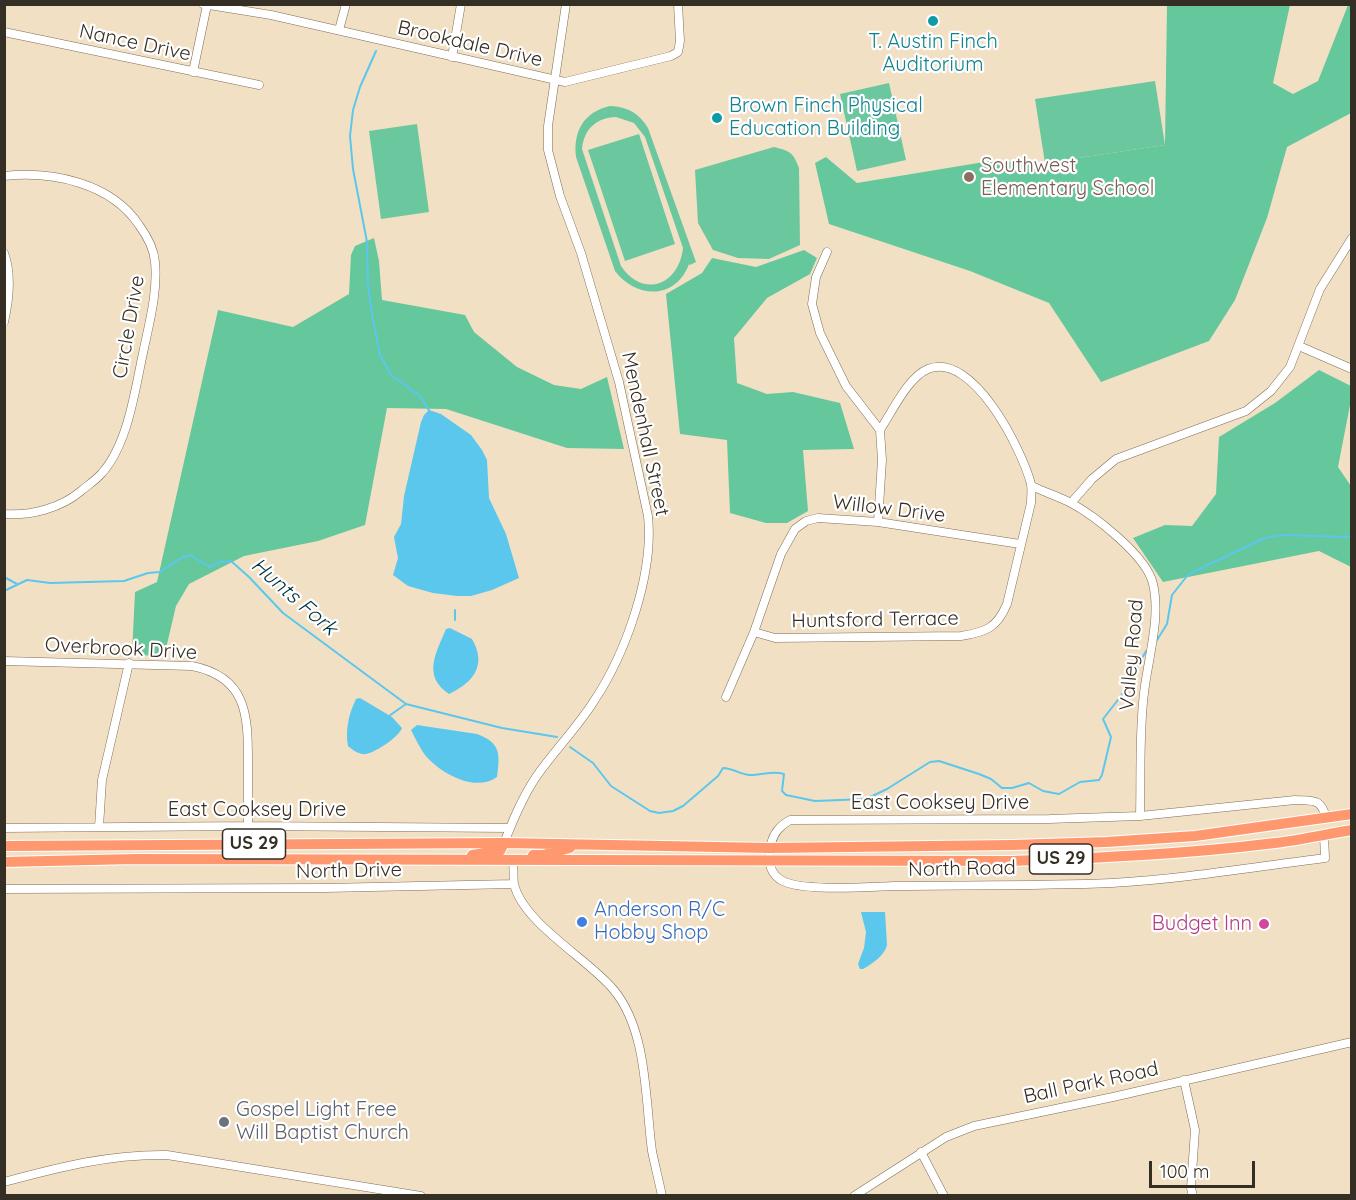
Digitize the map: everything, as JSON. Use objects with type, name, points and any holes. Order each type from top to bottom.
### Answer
[{"type":"highway","name":"US 29","points":[[4,846],[504,843],[770,848],[1107,842],[1195,836],[1352,814]]},
{"type":"highway","name":"US 29","points":[[4,862],[136,859],[1011,861],[1109,858],[1277,843],[1352,830]]},
{"type":"highway","points":[[451,859],[500,851],[504,843]]},
{"type":"highway","points":[[513,861],[517,855],[543,855],[585,845]]},
{"type":"street","points":[[339,30],[346,4]]},
{"type":"street","points":[[452,57],[460,4]]},
{"type":"street","name":"Mendenhall Street","points":[[504,843],[520,802],[536,777],[593,703],[610,674],[623,646],[639,599],[650,536],[648,516],[619,382],[581,253],[560,196],[548,150],[548,126],[566,4]]},
{"type":"street","name":"Brookdale Drive","points":[[205,5],[271,15],[565,82],[671,56],[678,52],[680,41],[678,4]]},
{"type":"street","points":[[193,72],[205,5]]},
{"type":"street","name":"Nance Drive","points":[[4,32],[259,85]]},
{"type":"street","name":"Circle Drive","points":[[4,176],[52,177],[88,185],[110,195],[130,211],[142,229],[152,249],[156,271],[149,323],[133,398],[120,440],[109,463],[72,499],[45,510],[4,514]]},
{"type":"street","points":[[1071,503],[1092,478],[1116,459],[1246,411],[1271,391],[1290,367],[1320,290],[1352,238]]},
{"type":"street","points":[[827,252],[816,277],[812,304],[820,333],[846,386],[880,430],[882,460],[878,522]]},
{"type":"street","points":[[4,253],[8,296],[4,322]]},
{"type":"street","points":[[1299,346],[1352,369]]},
{"type":"street","points":[[880,430],[904,391],[917,376],[936,366],[948,367],[972,382],[1005,423],[1032,486]]},
{"type":"street","name":"Valley Road","points":[[1032,486],[1071,503],[1113,533],[1132,549],[1150,574],[1154,585],[1154,622],[1144,695],[1140,816]]},
{"type":"street","name":"Huntsford Terrace","points":[[754,632],[775,638],[808,639],[961,636],[980,633],[992,627],[1002,617],[1007,604],[1031,502],[1032,486]]},
{"type":"street","name":"Willow Drive","points":[[726,697],[754,632],[781,554],[795,529],[806,521],[818,518],[878,522],[1020,544]]},
{"type":"street","name":"Overbrook Drive","points":[[4,661],[129,663],[192,666],[206,669],[231,686],[243,705],[248,727],[249,826]]},
{"type":"street","points":[[99,827],[102,780],[129,663]]},
{"type":"street","points":[[1140,816],[1295,800],[1317,801],[1323,806],[1326,818]]},
{"type":"street","name":"East Cooksey Drive","points":[[769,861],[773,836],[780,826],[790,820],[1037,819],[1140,816]]},
{"type":"street","name":"East Cooksey Drive","points":[[4,828],[249,826],[510,828]]},
{"type":"street","name":"North Road","points":[[769,861],[773,873],[782,881],[799,885],[845,887],[1112,882],[1160,879],[1325,858],[1324,835]]},
{"type":"street","points":[[513,861],[514,884],[524,904],[536,919],[612,988],[623,1002],[641,1058],[652,1151],[662,1196]]},
{"type":"street","name":"North Drive","points":[[4,888],[325,888],[514,884]]},
{"type":"street","name":"Ball Park Road","points":[[854,1196],[946,1137],[974,1126],[1352,1042]]},
{"type":"street","points":[[1184,1080],[1195,1130],[1192,1196]]},
{"type":"street","points":[[921,1152],[944,1196]]},
{"type":"street","points":[[4,1182],[79,1162],[158,1155],[421,1196]]},
{"type":"green space","points":[[1167,5],[1290,5],[1273,83],[1293,94],[1318,81],[1348,5],[1351,5],[1351,113],[1287,147],[1267,218],[1235,300],[1209,341],[1101,382],[1049,303],[970,271],[829,224],[815,163],[826,157],[857,183],[990,161],[1045,163],[1165,145]]},
{"type":"green space","points":[[1155,81],[1165,145],[1045,163],[1035,99]]},
{"type":"green space","points":[[889,83],[906,160],[857,171],[840,94]]},
{"type":"green space","points":[[610,106],[628,109],[641,118],[648,128],[696,262],[689,264],[683,276],[675,284],[665,289],[655,292],[644,291],[634,287],[615,271],[576,157],[576,139],[582,124],[593,113]],"holes":[[[616,117],[634,123],[645,137],[683,248],[675,271],[667,279],[649,285],[630,276],[621,266],[582,149],[588,130],[597,122]]]},
{"type":"green space","points":[[417,124],[429,212],[381,219],[369,131]]},
{"type":"green space","points":[[639,134],[675,244],[625,261],[588,150]]},
{"type":"green space","points":[[774,147],[790,153],[799,168],[800,245],[769,259],[738,258],[713,250],[698,223],[695,170]]},
{"type":"green space","points":[[374,238],[379,261],[382,300],[465,315],[474,332],[517,367],[554,385],[581,389],[607,377],[624,449],[567,448],[446,409],[387,408],[365,525],[318,541],[244,556],[189,584],[176,606],[164,657],[132,654],[135,592],[157,582],[218,310],[293,327],[349,294],[351,255],[355,246]]},
{"type":"green space","points":[[804,250],[817,258],[810,274],[767,298],[734,338],[737,383],[767,394],[793,392],[840,403],[854,449],[803,450],[808,511],[787,523],[766,523],[730,513],[727,440],[680,434],[666,294],[702,273],[712,258],[756,267]]},
{"type":"green space","points":[[1319,370],[1351,386],[1351,400],[1338,467],[1351,486],[1351,567],[1319,551],[1163,582],[1133,538],[1165,525],[1192,526],[1216,494],[1219,437],[1275,403]]},
{"type":"water","points":[[429,410],[441,414],[471,435],[487,460],[489,498],[506,534],[519,578],[492,590],[471,596],[433,593],[408,586],[393,575],[398,558],[394,537],[401,524],[404,496],[421,422]]},
{"type":"water","points":[[450,628],[472,639],[476,648],[478,665],[476,672],[465,684],[449,694],[436,680],[434,664],[435,655],[446,629]]},
{"type":"water","points":[[360,698],[392,717],[402,728],[397,736],[387,744],[366,754],[352,749],[348,746],[347,740],[350,716],[356,699]]},
{"type":"water","points":[[417,725],[485,737],[495,745],[497,750],[499,762],[497,777],[479,783],[469,782],[458,779],[439,768],[425,755],[416,740],[411,730]]},
{"type":"water","points":[[861,912],[885,912],[887,945],[881,956],[863,969],[860,969],[858,964],[864,948],[866,932]]},
{"type":"waterway","points":[[376,51],[360,87],[353,110],[350,136],[353,169],[367,242],[368,285],[373,320],[380,355],[391,375],[420,396],[430,412]]},
{"type":"waterway","name":"Hunts Fork","points":[[1157,640],[1167,624],[1172,595],[1193,572],[1265,538],[1282,535],[1352,537]]},
{"type":"waterway","name":"Hunts Fork","points":[[4,591],[27,580],[50,583],[124,581],[148,573],[160,572],[181,558],[190,555],[210,567],[220,562],[231,561],[283,613],[406,704],[502,728],[557,737]]},
{"type":"waterway","points":[[4,577],[17,584]]},
{"type":"waterway","points":[[455,610],[455,620]]},
{"type":"waterway","name":"Hunts Fork","points":[[570,747],[593,763],[611,786],[650,811],[659,813],[673,811],[683,806],[718,776],[723,768],[747,775],[775,772],[784,774],[782,791],[786,795],[815,801],[866,799],[887,789],[930,762],[939,761],[991,779],[1002,788],[1012,788],[1029,783],[1043,791],[1059,794],[1080,782],[1099,780],[1111,737],[1103,719],[1121,696],[1146,651]]},
{"type":"waterway","points":[[389,716],[406,704]]},
{"type":"place","name":"T. Austin Finch Auditorium","points":[[933,21]]},
{"type":"place","name":"Brown Finch Physical Education Building","points":[[717,118]]},
{"type":"place","name":"Southwest Elementary School","points":[[969,177]]},
{"type":"place","name":"Anderson R/C Hobby Shop","points":[[582,922]]},
{"type":"place","name":"Budget Inn","points":[[1264,924]]},
{"type":"place","name":"Gospel Light Free Will Baptist Church","points":[[224,1122]]}]
